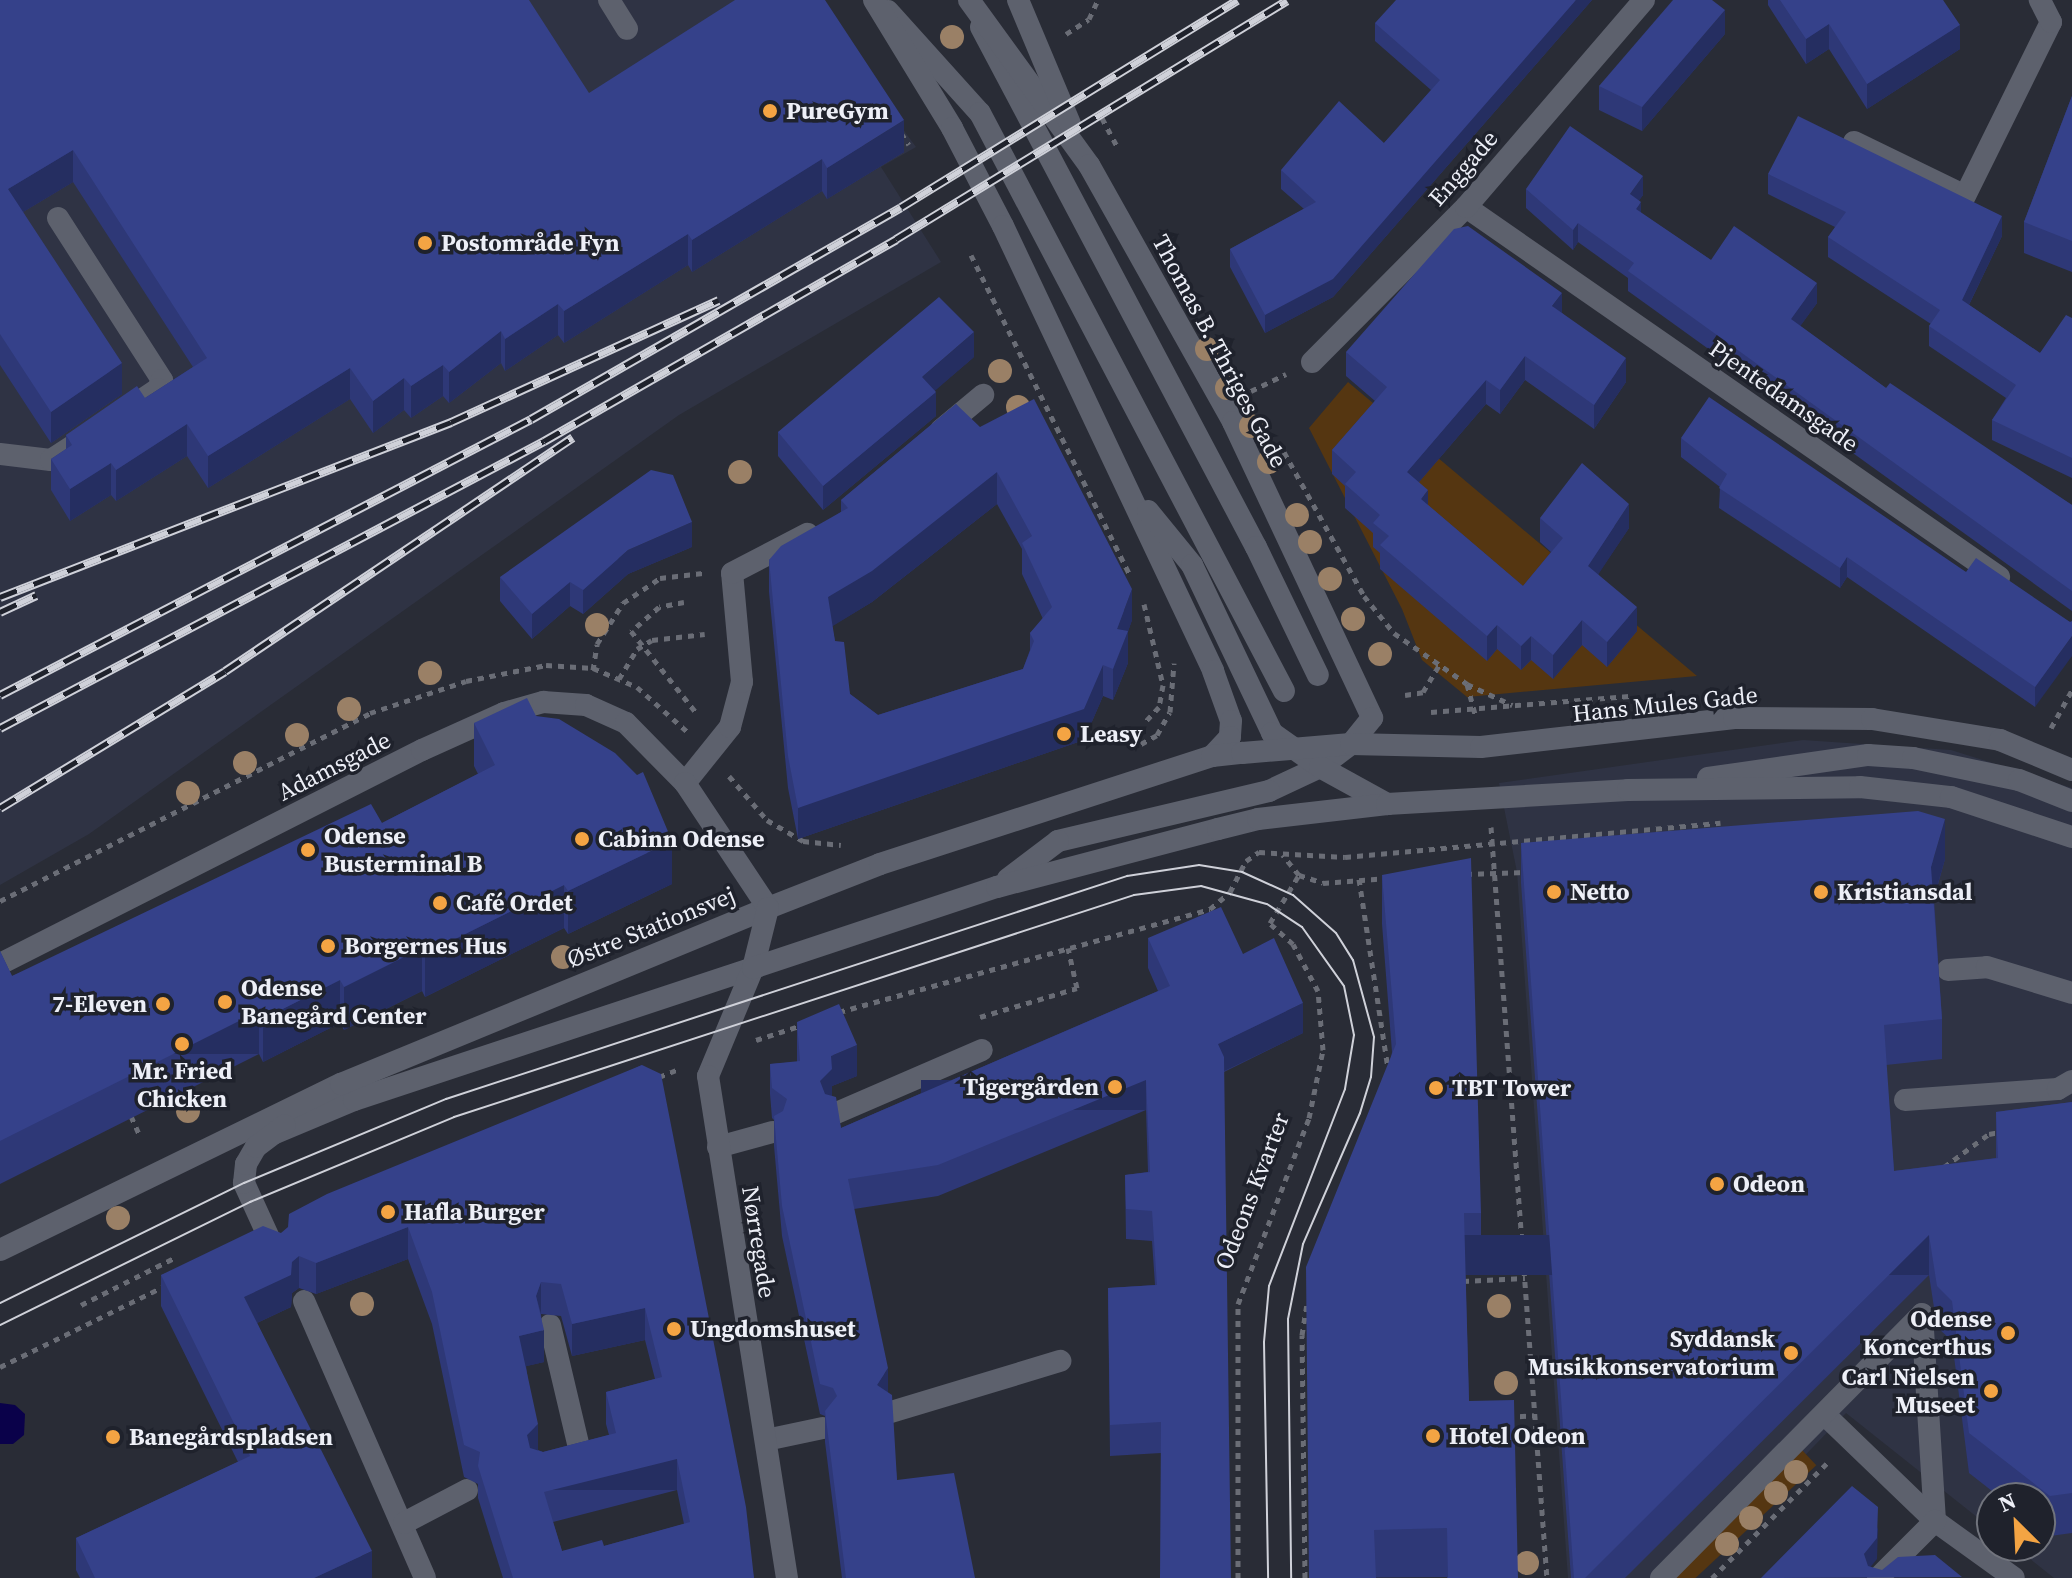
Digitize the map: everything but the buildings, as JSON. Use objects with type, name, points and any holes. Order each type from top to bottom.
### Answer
[{"type":"street","points":[[609,0],[627,29]]},
{"type":"street","points":[[876,0],[952,128],[1128,487],[1231,721],[1230,737],[1212,756]]},
{"type":"street","points":[[876,0],[980,113],[1284,691]]},
{"type":"street","points":[[969,0],[1012,93],[1249,533],[1318,675]]},
{"type":"street","name":"Thomas B. Thriges Gade","points":[[969,0],[1089,165],[1233,422],[1372,718],[1351,744]]},
{"type":"street","points":[[1018,0],[1089,165]]},
{"type":"street","name":"Enggade","points":[[1312,362],[1466,207],[1644,0]]},
{"type":"street","points":[[1854,142],[1965,196],[2051,22],[2040,0]]},
{"type":"street","name":"Pjentedamsgade","points":[[1466,207],[2020,592]]},
{"type":"street","points":[[0,454],[51,460],[160,385],[160,374],[58,218]]},
{"type":"street","points":[[924,444],[983,395]]},
{"type":"street","points":[[1128,487],[1192,565],[1272,733],[1320,767],[1387,804]]},
{"type":"street","points":[[685,783],[730,727],[742,682],[732,573],[831,522]]},
{"type":"street","name":"Adamsgade","points":[[0,964],[422,750],[504,713],[543,702],[586,705],[626,723],[685,783],[768,908]]},
{"type":"street","name":"Hans Mules Gade","points":[[1351,744],[1481,747],[1734,718],[1872,719],[2000,740],[2072,770]]},
{"type":"street","points":[[997,887],[1058,841],[1269,791],[1320,767],[1351,744]]},
{"type":"street","name":"Østre Stationsvej","points":[[0,1250],[341,1084],[880,864],[1212,756],[1351,744]]},
{"type":"street","points":[[1628,790],[1868,755],[1962,766],[2072,801]]},
{"type":"street","points":[[275,1133],[354,1100],[997,887],[1258,819],[1387,804],[1628,790],[1860,787],[1936,795],[2041,823],[2072,837]]},
{"type":"street","points":[[753,968],[768,908]]},
{"type":"street","points":[[1948,970],[1987,967],[2072,993]]},
{"type":"street","name":"Nørregade","points":[[753,968],[708,1076],[787,1578]]},
{"type":"street","points":[[834,1114],[982,1050]]},
{"type":"street","points":[[1905,1100],[2058,1089],[2072,1081]]},
{"type":"street","points":[[276,1252],[244,1183],[246,1164],[256,1147],[341,1084]]},
{"type":"street","points":[[718,1147],[773,1132]]},
{"type":"street","points":[[304,1301],[404,1523],[425,1578]]},
{"type":"street","points":[[1661,1578],[1922,1314],[1935,1521],[1878,1578]]},
{"type":"street","points":[[550,1325],[581,1456],[552,1467]]},
{"type":"street","points":[[891,1412],[1060,1361]]},
{"type":"street","points":[[1825,1415],[1935,1521],[2014,1578]]},
{"type":"street","points":[[766,1440],[823,1428]]},
{"type":"street","points":[[404,1523],[467,1490]]},
{"type":"path","points":[[1058,39],[1089,19],[1098,0]]},
{"type":"path","points":[[891,119],[909,145]]},
{"type":"path","points":[[971,255],[1132,578]]},
{"type":"path","points":[[1251,391],[1258,405]]},
{"type":"path","points":[[1281,446],[1364,596],[1394,633],[1467,684],[1512,705],[1475,707],[1467,684]]},
{"type":"path","points":[[597,644],[623,603],[660,578],[732,573]]},
{"type":"path","points":[[1138,592],[1163,685],[1159,707],[1145,722]]},
{"type":"path","points":[[684,602],[659,607],[631,631],[698,715]]},
{"type":"path","points":[[618,680],[637,649],[652,640],[705,634]]},
{"type":"path","points":[[1133,748],[1157,735],[1170,712],[1174,646]]},
{"type":"path","points":[[1405,695],[1423,692],[1439,665]]},
{"type":"path","points":[[0,901],[370,713],[488,677]]},
{"type":"path","points":[[2060,712],[2072,690]]},
{"type":"path","points":[[709,753],[767,820],[803,841],[848,846]]},
{"type":"path","points":[[827,1017],[1210,909],[1230,892],[1252,855],[1345,857],[1732,821]]},
{"type":"path","points":[[1493,845],[1547,1578]]},
{"type":"path","points":[[1283,855],[1299,875],[1323,883],[1400,877]]},
{"type":"path","points":[[1455,874],[1531,872]]},
{"type":"path","name":"Odeons Kvarter","points":[[1238,1578],[1238,1304],[1246,1272],[1309,1118],[1323,1050],[1318,991],[1293,944],[1270,920],[1299,875]]},
{"type":"path","points":[[1359,879],[1388,1039],[1389,1078]]},
{"type":"path","points":[[982,1050],[978,1018],[1077,988],[1068,948]]},
{"type":"path","points":[[656,1078],[715,1054],[813,1021]]},
{"type":"path","points":[[131,1116],[140,1136]]},
{"type":"path","points":[[1931,1177],[1989,1134],[2003,1132]]},
{"type":"path","points":[[81,1305],[176,1257]]},
{"type":"path","points":[[1448,1282],[1525,1278]]},
{"type":"path","points":[[0,1367],[170,1283]]},
{"type":"path","points":[[1305,1578],[1302,1335],[1309,1289]]},
{"type":"path","points":[[1504,1417],[1534,1415]]},
{"type":"path","points":[[1303,1431],[1317,1431]]},
{"type":"path","points":[[1712,1578],[1851,1440]]},
{"type":"shaded area","points":[[0,0],[808,0],[916,147],[881,167],[941,262],[679,415],[89,834],[0,885]]},
{"type":"shaded area","points":[[1348,382],[1697,676],[1467,697],[1422,660],[1402,609],[1309,428]]},
{"type":"shaded area","points":[[1803,740],[1951,750],[2072,788],[2072,1578],[2054,1578],[2034,1562],[2056,1562],[2056,1482],[1976,1482],[1976,1516],[1846,1413],[1686,1578],[1568,1578],[1517,872],[1499,783]]},
{"type":"shaded area","points":[[0,1403],[15,1405],[25,1414],[24,1435],[13,1444],[0,1444]]},
{"type":"shaded area","points":[[1802,1450],[1816,1465],[1696,1578],[1671,1578],[1668,1575]]},
{"type":"tram line","points":[[0,1303],[244,1183],[446,1099],[1127,876],[1199,865],[1242,872],[1293,895],[1336,933],[1353,960],[1374,1037],[1371,1077],[1360,1113],[1303,1244],[1288,1319],[1291,1578]]},
{"type":"tram line","points":[[0,1325],[250,1202],[454,1117],[1134,895],[1201,886],[1267,904],[1302,927],[1344,986],[1354,1035],[1345,1089],[1269,1286],[1264,1342],[1268,1578]]},
{"type":"railway","points":[[0,695],[531,419],[901,207],[1238,0]]},
{"type":"railway","points":[[0,728],[544,441],[896,239],[1287,0]]},
{"type":"railway","points":[[0,597],[451,422],[719,300]]},
{"type":"railway","points":[[0,808],[225,671],[573,437]]},
{"type":"railway","points":[[0,612],[36,595]]},
{"type":"place","name":"PureGym","points":[[770,111]]},
{"type":"place","name":"Postområde Fyn","points":[[425,243]]},
{"type":"place","name":"Leasy","points":[[1064,734]]},
{"type":"place","name":"Cabinn Odense","points":[[582,839]]},
{"type":"place","name":"Odense Busterminal B","points":[[308,850]]},
{"type":"place","name":"Netto","points":[[1554,892]]},
{"type":"place","name":"Kristiansdal","points":[[1821,892]]},
{"type":"place","name":"Café Ordet","points":[[440,903]]},
{"type":"place","name":"Borgernes Hus","points":[[328,946]]},
{"type":"place","name":"Odense Banegård Center","points":[[225,1002]]},
{"type":"place","name":"7-Eleven","points":[[163,1004]]},
{"type":"place","name":"Mr. Fried Chicken","points":[[182,1044]]},
{"type":"place","name":"Tigergården","points":[[1115,1087]]},
{"type":"place","name":"TBT Tower","points":[[1436,1088]]},
{"type":"place","name":"Odeon","points":[[1717,1184]]},
{"type":"place","name":"Hafla Burger","points":[[388,1212]]},
{"type":"place","name":"Ungdomshuset","points":[[674,1329]]},
{"type":"place","name":"Odense Koncerthus","points":[[2008,1333]]},
{"type":"place","name":"Syddansk Musikkonservatorium","points":[[1791,1353]]},
{"type":"place","name":"Carl Nielsen Museet","points":[[1991,1391]]},
{"type":"place","name":"Hotel Odeon","points":[[1433,1436]]},
{"type":"place","name":"Banegårdspladsen","points":[[113,1437]]}]
